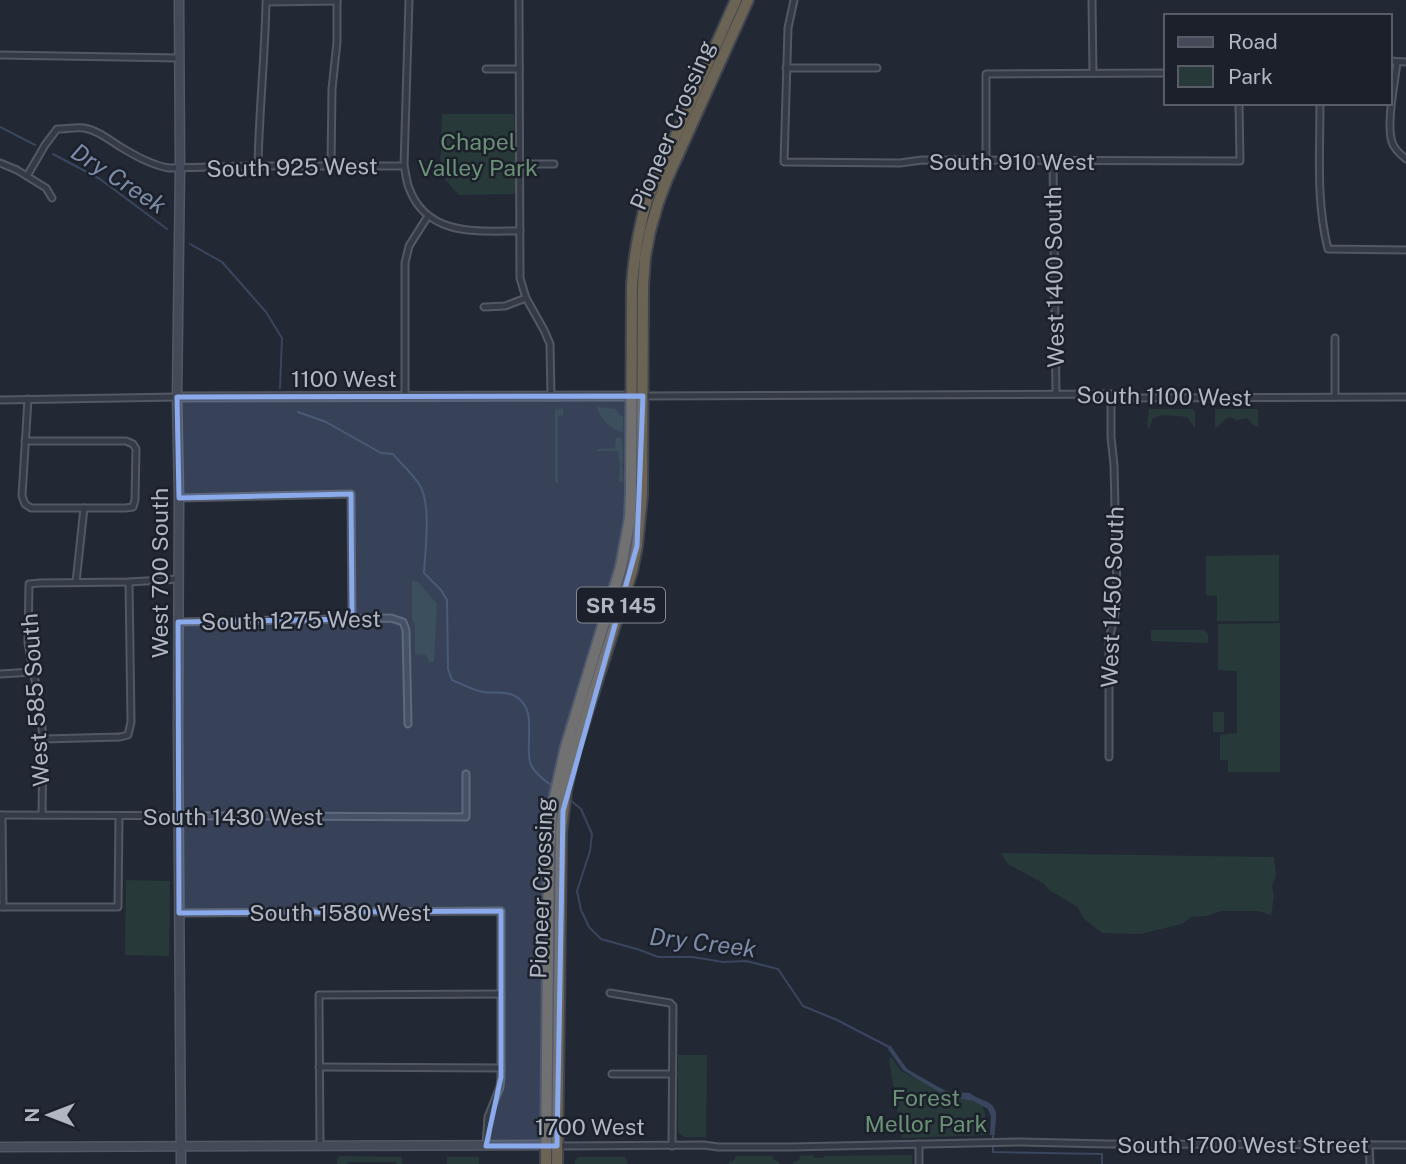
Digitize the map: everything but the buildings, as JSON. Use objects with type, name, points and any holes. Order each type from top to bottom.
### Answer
[{"type":"highway","name":"Pioneer Crossing","points":[[552,1145],[549,852],[566,747],[627,544],[637,413],[632,285],[639,228],[658,174],[736,0]]},
{"type":"highway","name":"Pioneer Crossing","points":[[637,396],[645,257],[650,230],[667,179],[748,0]]},
{"type":"highway","name":"SR 145","points":[[550,1163],[552,1145]]},
{"type":"street","name":"West 700 South","points":[[179,0],[177,397],[181,1164]]},
{"type":"street","points":[[258,166],[266,2],[337,0],[331,166]]},
{"type":"street","points":[[408,0],[404,166],[409,188],[428,216],[442,224],[465,231],[520,231]]},
{"type":"street","points":[[519,0],[520,278],[526,298],[550,344],[551,395]]},
{"type":"street","points":[[794,0],[788,27],[786,68],[877,68]]},
{"type":"street","points":[[1092,0],[1093,73]]},
{"type":"street","points":[[0,55],[179,58]]},
{"type":"street","points":[[1392,102],[1394,61],[1406,62]]},
{"type":"street","name":"South 910 West","points":[[786,68],[784,162],[1240,161],[1239,105]]},
{"type":"street","points":[[486,69],[519,69]]},
{"type":"street","points":[[986,160],[986,74],[1164,73]]},
{"type":"street","points":[[1320,105],[1320,200],[1322,228],[1328,249],[1406,250]]},
{"type":"street","points":[[1392,105],[1392,143],[1404,158]]},
{"type":"street","name":"South 925 West","points":[[27,176],[57,130],[70,128],[85,128],[102,135],[159,166],[404,166]]},
{"type":"street","name":"West 1400 South","points":[[1053,160],[1056,394]]},
{"type":"street","points":[[0,163],[46,188],[52,198]]},
{"type":"street","points":[[520,164],[554,164]]},
{"type":"street","points":[[405,397],[405,263],[409,246],[428,216]]},
{"type":"street","points":[[484,307],[505,306],[526,298]]},
{"type":"street","points":[[1335,338],[1335,397]]},
{"type":"street","name":"South 1100 West","points":[[688,396],[1111,394],[1121,398],[1406,397]]},
{"type":"street","name":"West 1450 South","points":[[1109,757],[1109,640],[1116,608],[1111,394]]},
{"type":"street","name":"1100 West","points":[[0,400],[688,396]]},
{"type":"street","points":[[25,441],[125,441],[133,444],[136,449],[133,507],[31,508],[24,505],[22,496],[25,441],[28,399]]},
{"type":"street","points":[[179,498],[351,494],[352,619]]},
{"type":"street","points":[[84,508],[76,582],[179,579]]},
{"type":"street","name":"West 585 South","points":[[42,815],[43,739],[28,643],[27,591],[29,584],[76,582]]},
{"type":"street","points":[[43,739],[128,735],[131,722],[129,582]]},
{"type":"street","name":"South 1275 West","points":[[178,622],[391,618],[403,622],[406,630],[408,724]]},
{"type":"street","points":[[0,674],[33,672]]},
{"type":"street","name":"South 1430 West","points":[[1,816],[466,817],[466,775]]},
{"type":"street","points":[[1,816],[1,907],[118,907],[119,816]]},
{"type":"street","name":"South 1580 West","points":[[179,912],[501,911],[501,994]]},
{"type":"street","points":[[610,993],[670,1003],[673,1006],[672,1146]]},
{"type":"street","points":[[320,1146],[319,995],[501,994],[500,1087],[488,1117],[486,1146]]},
{"type":"street","points":[[319,1067],[501,1068]]},
{"type":"street","points":[[612,1074],[673,1074]]},
{"type":"street","name":"1700 West","points":[[0,1147],[718,1147],[998,1142]]},
{"type":"street","name":"South 1700 West Street","points":[[998,1142],[1405,1144]]},
{"type":"street","points":[[919,1144],[919,1164]]},
{"type":"street","points":[[1369,1144],[1370,1164]]},
{"type":"highlighted area","points":[[643,396],[637,546],[563,811],[557,1146],[486,1146],[501,1077],[501,911],[179,913],[178,622],[352,619],[351,494],[179,498],[177,397]]},
{"type":"green space","name":"Chapel Valley Park","points":[[442,114],[514,114],[516,194],[459,195],[440,174]]},
{"type":"green space","points":[[597,407],[616,409],[623,417],[623,432],[607,423]]},
{"type":"green space","points":[[563,408],[563,415],[558,416],[558,483],[555,483],[555,410]]},
{"type":"green space","points":[[1149,409],[1192,409],[1195,412],[1195,428],[1187,417],[1163,415],[1153,418],[1147,428]]},
{"type":"green space","points":[[1215,409],[1258,409],[1258,427],[1247,418],[1236,420],[1230,417],[1215,428]]},
{"type":"green space","points":[[616,438],[623,438],[623,482],[619,481],[618,451],[598,451],[615,448]]},
{"type":"green space","points":[[1279,555],[1279,621],[1217,621],[1217,596],[1206,595],[1206,556]]},
{"type":"green space","points":[[412,581],[418,582],[437,604],[434,662],[429,662],[426,655],[415,654]]},
{"type":"green space","points":[[1280,623],[1280,772],[1228,772],[1228,760],[1220,760],[1220,735],[1237,733],[1237,671],[1218,670],[1218,624]]},
{"type":"green space","points":[[1151,630],[1204,630],[1208,634],[1208,643],[1151,641]]},
{"type":"green space","points":[[1213,712],[1224,712],[1224,732],[1213,732]]},
{"type":"green space","points":[[1001,853],[1274,857],[1276,876],[1272,886],[1274,896],[1271,915],[1258,911],[1221,911],[1191,917],[1182,924],[1140,934],[1102,933],[1083,918],[1078,907],[1049,890],[1043,883],[1008,864]]},
{"type":"green space","points":[[126,880],[170,881],[169,956],[125,955]]},
{"type":"green space","points":[[678,1055],[707,1055],[706,1137],[684,1137],[678,1132]]},
{"type":"green space","name":"Forest Mellor Park","points":[[891,1057],[901,1071],[982,1105],[985,1135],[902,1138],[889,1060]]},
{"type":"green space","points":[[812,1155],[815,1158],[823,1158],[912,1155],[912,1164],[793,1164],[800,1156]]},
{"type":"green space","points":[[340,1156],[402,1157],[402,1164],[337,1164]]},
{"type":"green space","points":[[736,1156],[772,1156],[779,1164],[729,1164]]},
{"type":"green space","points":[[447,1157],[479,1157],[479,1164],[447,1164]]},
{"type":"green space","points":[[578,1157],[625,1157],[628,1164],[575,1164]]},
{"type":"water","points":[[890,1045],[907,1069],[947,1092],[970,1093],[991,1104],[996,1113],[995,1135],[990,1135],[991,1116],[988,1109],[973,1101],[945,1095],[903,1070],[888,1049]]},
{"type":"waterway","name":"Dry Creek","points":[[0,127],[35,145]]},
{"type":"waterway","name":"Dry Creek","points":[[53,154],[100,179],[167,229]]},
{"type":"waterway","name":"Dry Creek","points":[[190,244],[222,262],[266,312],[282,338],[280,388]]},
{"type":"waterway","name":"Dry Creek","points":[[298,412],[326,422],[381,453],[393,454],[419,484],[427,514],[424,573],[447,600],[448,669],[452,680],[479,691],[511,694],[522,701],[529,717],[531,765],[551,785]]},
{"type":"waterway","name":"Dry Creek","points":[[570,800],[581,809],[592,834],[590,851],[577,891],[581,910],[589,927],[601,939],[658,957],[746,961],[778,969],[803,1006],[889,1047]]},
{"type":"waterway","name":"Dry Creek","points":[[993,1136],[993,1152],[1102,1154],[1102,1164]]}]
